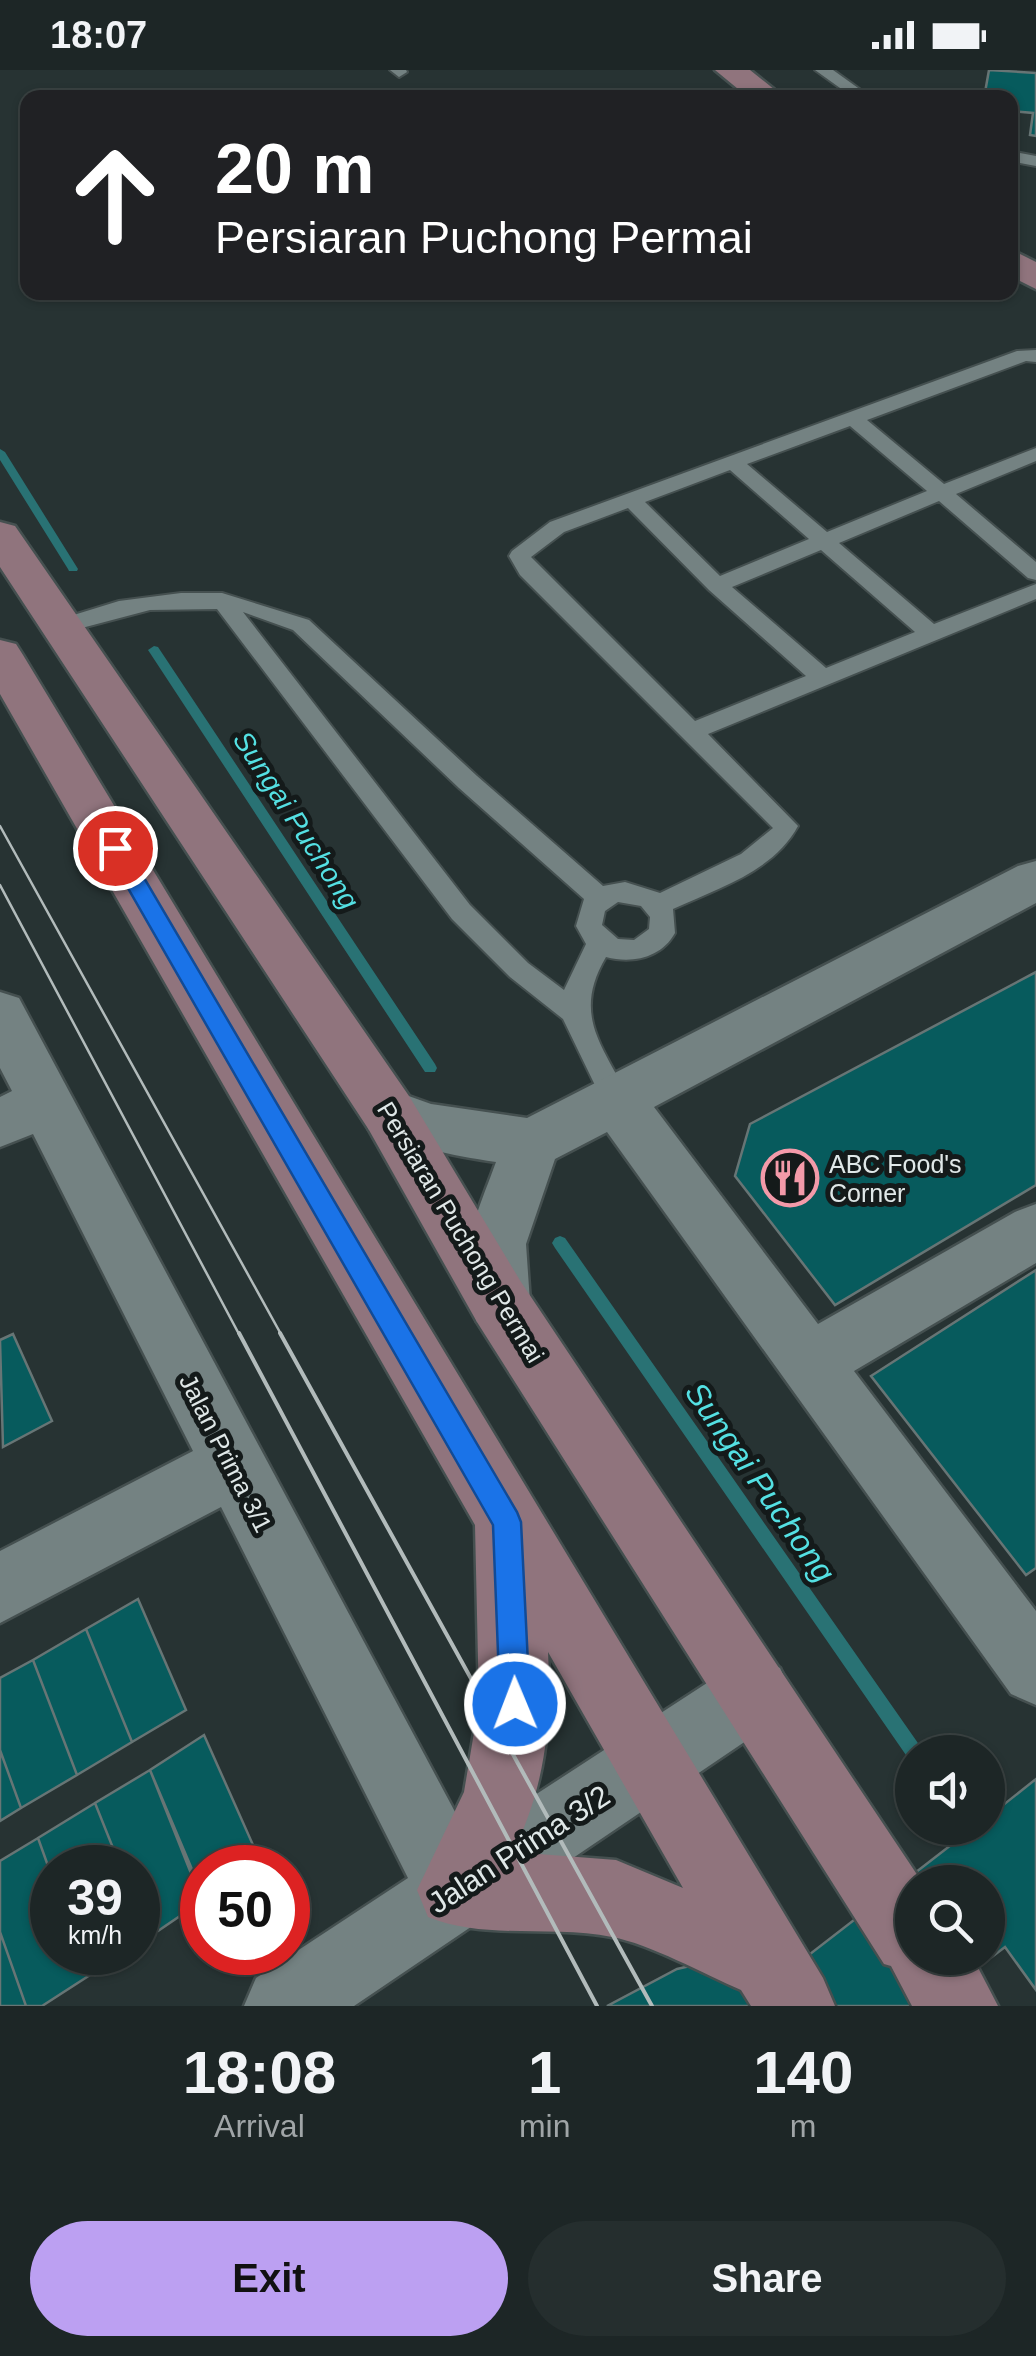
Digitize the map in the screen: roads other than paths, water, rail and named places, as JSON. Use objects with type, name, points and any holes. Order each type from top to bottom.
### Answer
[{"type":"main road","points":[[730,70],[759,90]]},
{"type":"main road","name":"Persiaran Puchong Permai","points":[[0,535],[389,1113],[499,1302],[895,1910]]},
{"type":"main road","points":[[59,627],[0,654],[782,1984]]},
{"type":"main road","points":[[507,1522],[515,1704],[500,1798],[454,1890],[549,1891],[616,1900],[782,1984]]},
{"type":"main road","points":[[938,1975],[958,2006]]},
{"type":"street","points":[[389,1113],[430,1128],[532,1143],[1030,891]]},
{"type":"street","name":"Jalan Prima 3/1","points":[[0,1014],[22,1112],[232,1466],[454,1890]]},
{"type":"street","points":[[616,1100],[1036,1668]]},
{"type":"street","points":[[499,1302],[496,1244],[532,1143]]},
{"type":"street","points":[[810,1363],[1036,1231]]},
{"type":"street","points":[[0,1588],[232,1466]]},
{"type":"street","name":"Jalan Prima 3/2","points":[[284,2006],[755,1693]]},
{"type":"lane","points":[[823,70],[853,90]]},
{"type":"lane","points":[[658,905],[763,854],[783,837],[786,826],[528,570],[520,556],[557,527],[1024,354],[1036,356]]},
{"type":"lane","points":[[853,418],[1036,573]]},
{"type":"lane","points":[[718,585],[1036,454]]},
{"type":"lane","points":[[732,462],[932,634]]},
{"type":"lane","points":[[630,500],[823,678]]},
{"type":"lane","points":[[691,732],[1036,591]]},
{"type":"lane","points":[[59,627],[128,606],[222,600],[271,610],[301,625],[468,782],[601,899]]},
{"type":"lane","points":[[222,600],[461,912],[519,970],[572,1011],[616,1100]]},
{"type":"lane","points":[[625,892],[649,898],[663,914],[662,933],[647,947],[624,951],[601,943],[593,935],[588,915],[601,899],[625,892]]},
{"type":"lane","points":[[572,1011],[580,974],[601,943]]},
{"type":"waterway","name":"Sungai Puchong","points":[[0,452],[73,569]]},
{"type":"waterway","name":"Sungai Puchong","points":[[154,650],[430,1068]]},
{"type":"waterway","name":"Sungai Puchong","points":[[560,1243],[902,1735]]},
{"type":"tram line","points":[[0,826],[282,1336]]},
{"type":"tram line","points":[[0,885],[240,1336]]},
{"type":"tram line","points":[[239,1333],[597,2006]]},
{"type":"tram line","points":[[280,1333],[652,2006]]},
{"type":"place","name":"ABC Food's Corner","points":[[790,1178]]}]
